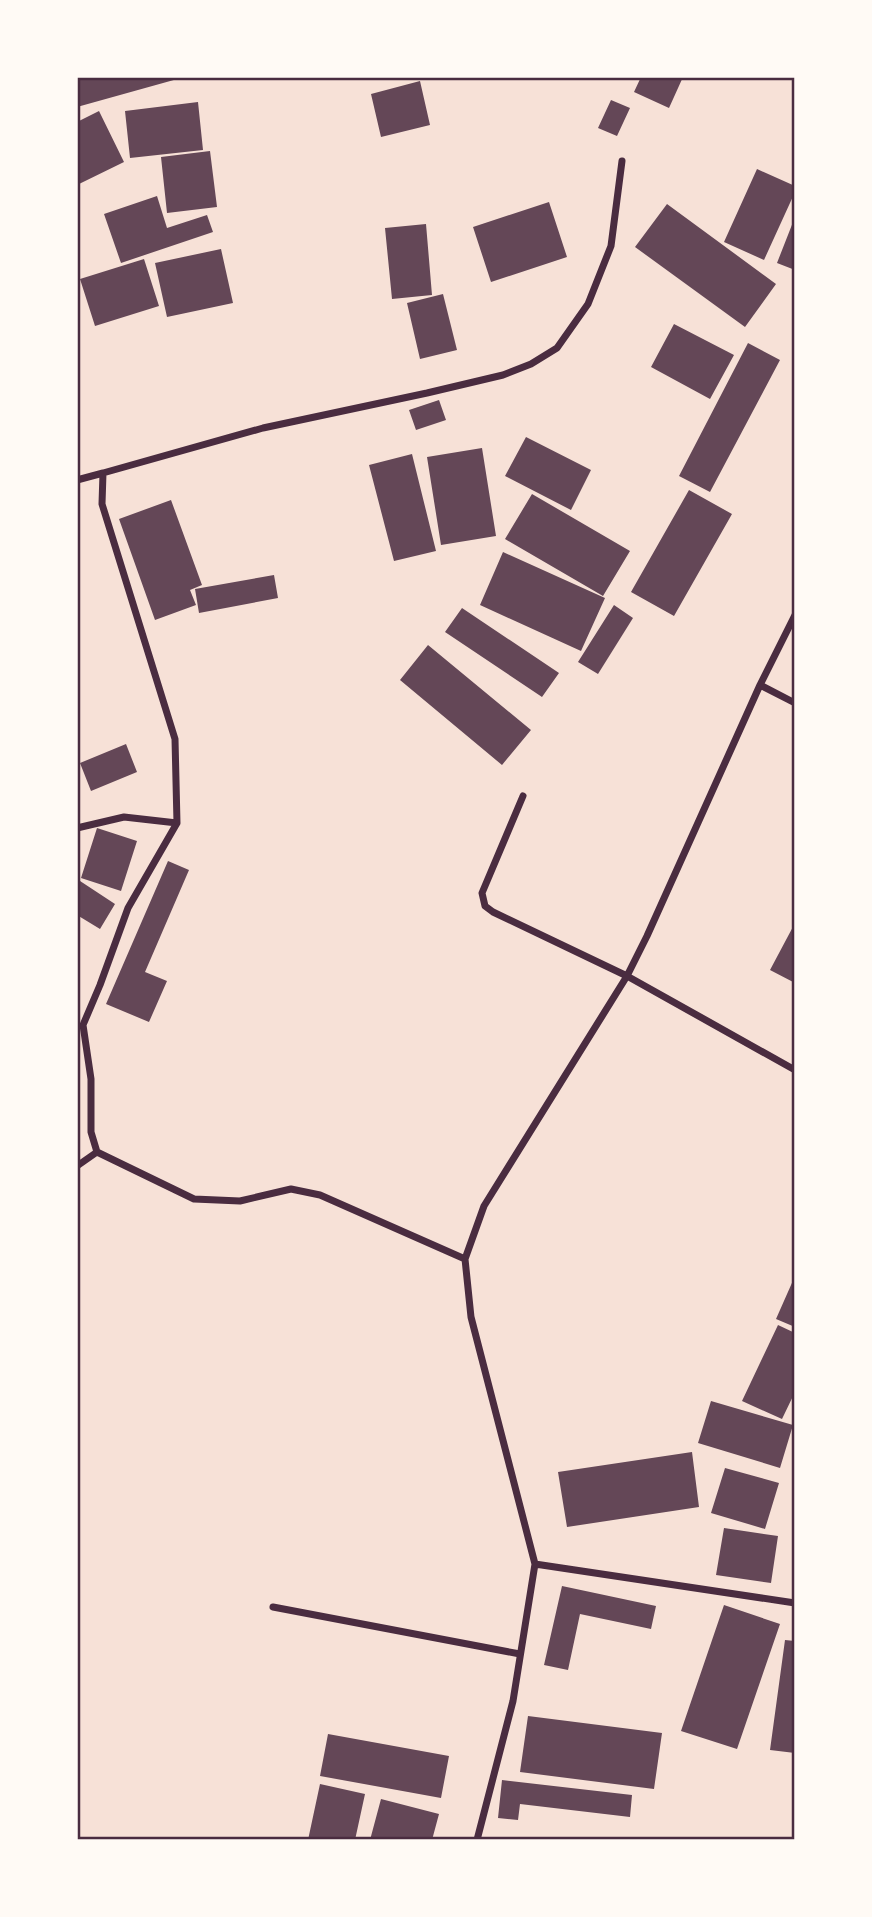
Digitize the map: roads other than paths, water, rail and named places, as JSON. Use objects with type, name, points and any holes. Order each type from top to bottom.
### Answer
[{"type":"street","points":[[77,480],[263,428],[440,390],[531,364],[557,348],[588,304],[611,246],[622,161]]},
{"type":"street","points":[[103,473],[102,504],[174,739],[177,823],[128,908],[83,1025],[91,1079],[91,1132],[97,1152],[194,1199],[240,1201],[291,1189],[320,1195],[465,1259]]},
{"type":"street","points":[[477,1840],[513,1701],[535,1564],[471,1317],[465,1259],[484,1206],[627,976],[760,685],[795,615]]},
{"type":"street","points":[[760,685],[795,703]]},
{"type":"street","points":[[523,796],[482,893],[485,906],[627,976],[795,1070]]},
{"type":"street","points":[[77,828],[124,817],[177,823]]},
{"type":"street","points":[[77,1166],[97,1152]]},
{"type":"street","points":[[535,1564],[795,1603]]},
{"type":"street","points":[[273,1607],[520,1654]]}]
